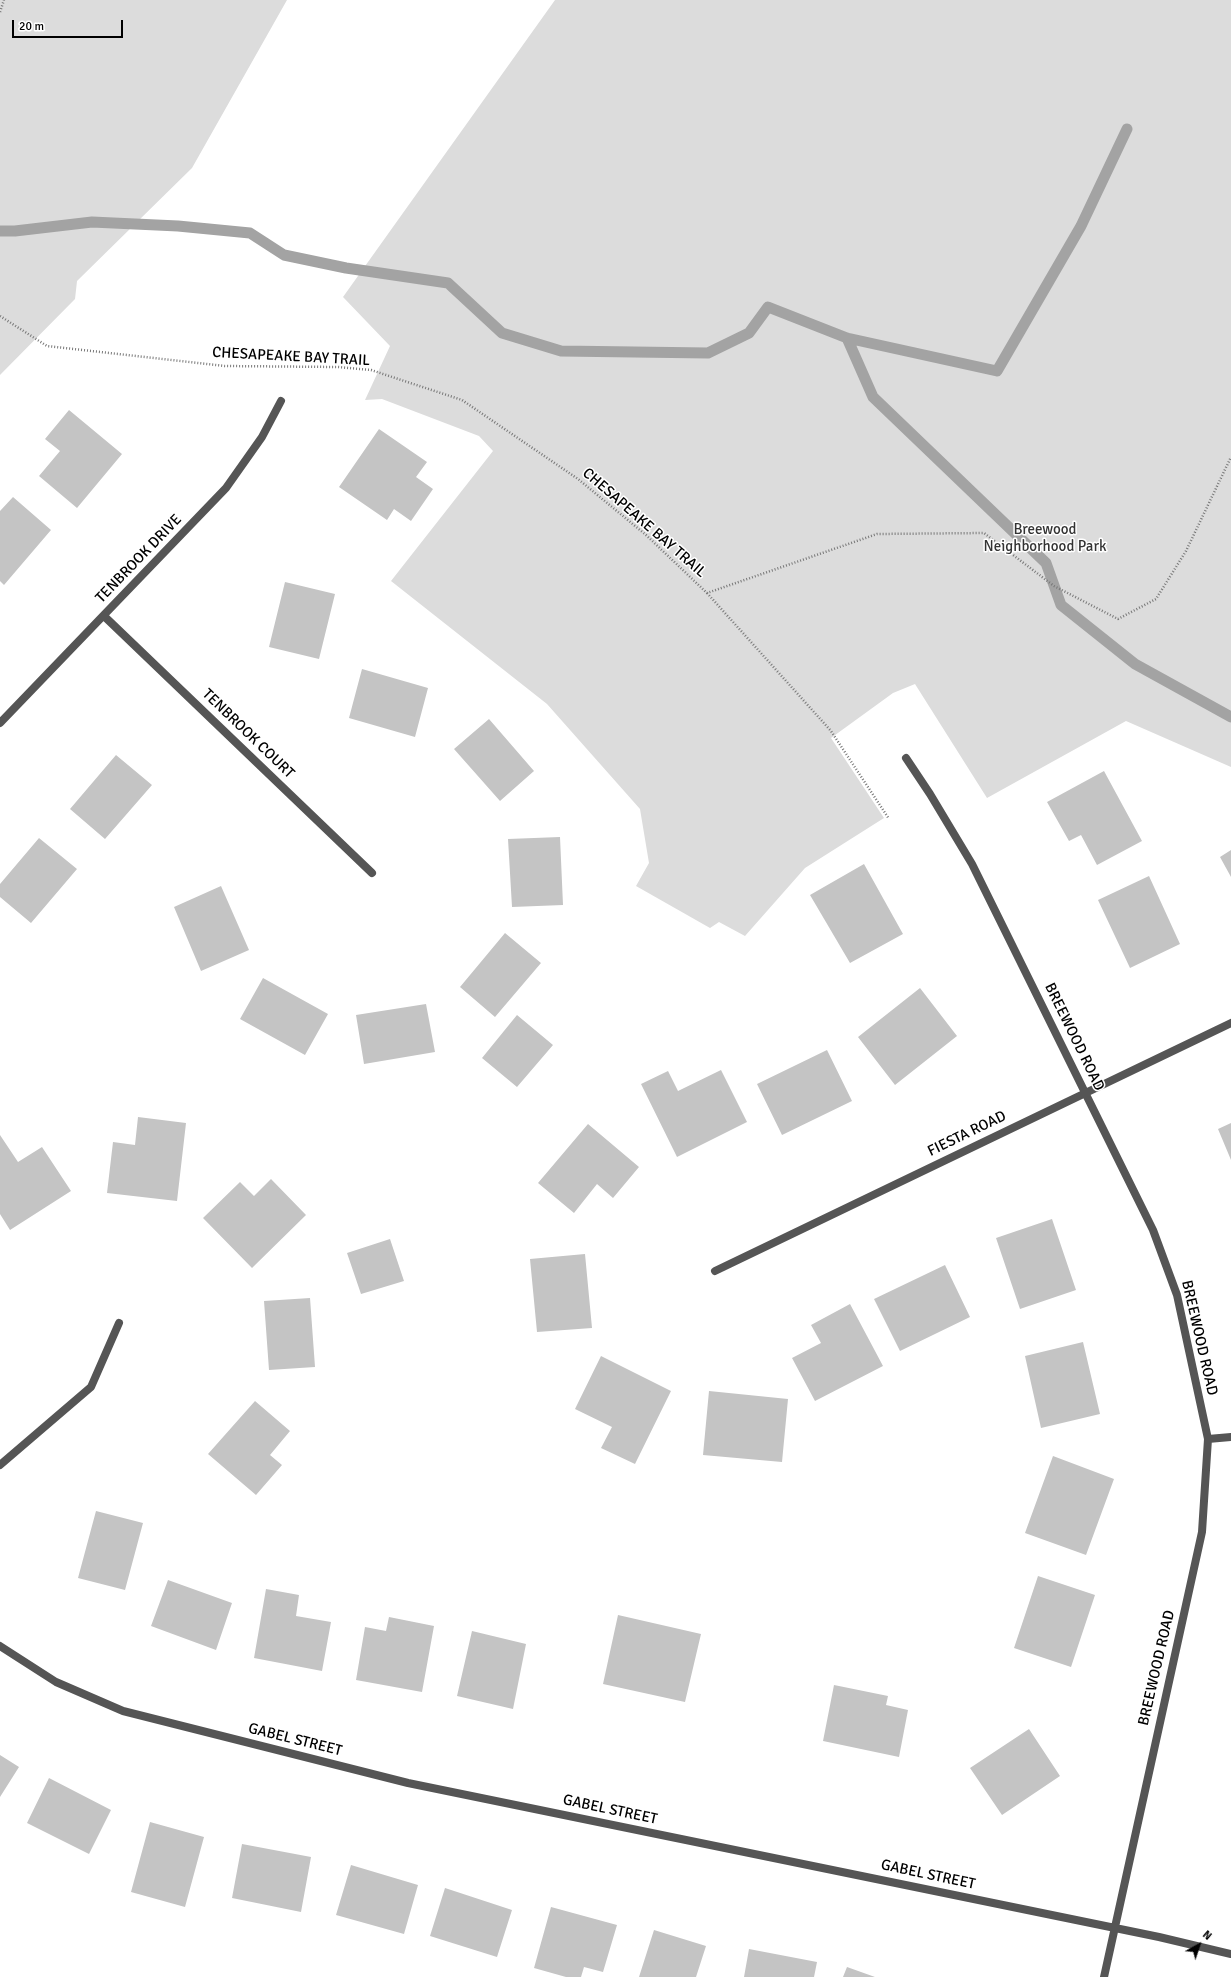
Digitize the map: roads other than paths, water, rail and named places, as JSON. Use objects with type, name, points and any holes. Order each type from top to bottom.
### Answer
[{"type":"street","name":"TENBROOK DRIVE","points":[[0,723],[226,488],[262,437],[281,401]]},
{"type":"street","name":"TENBROOK COURT","points":[[104,616],[372,873]]},
{"type":"street","name":"BREEWOOD ROAD","points":[[906,758],[930,794],[972,864],[1087,1093],[1153,1230],[1177,1295],[1208,1439],[1202,1532],[1104,1977]]},
{"type":"street","name":"FIESTA ROAD","points":[[715,1271],[1231,1023]]},
{"type":"street","points":[[0,1465],[91,1387],[119,1324]]},
{"type":"street","points":[[1208,1439],[1231,1437]]},
{"type":"street","name":"GABEL STREET","points":[[0,1646],[56,1682],[123,1711],[408,1783],[1114,1928],[1231,1954]]},
{"type":"waterway","points":[[0,231],[15,231],[92,222],[178,226],[250,233],[284,255],[346,268],[448,283],[502,333],[561,351],[708,353],[749,333],[768,307],[847,338],[997,371],[1081,226],[1127,129]]},
{"type":"waterway","points":[[847,338],[873,397],[1046,563],[1061,605],[1135,664],[1231,717]]},
{"type":"park label","name":"Breewood Neighborhood Park","points":[[1045,538]]}]
